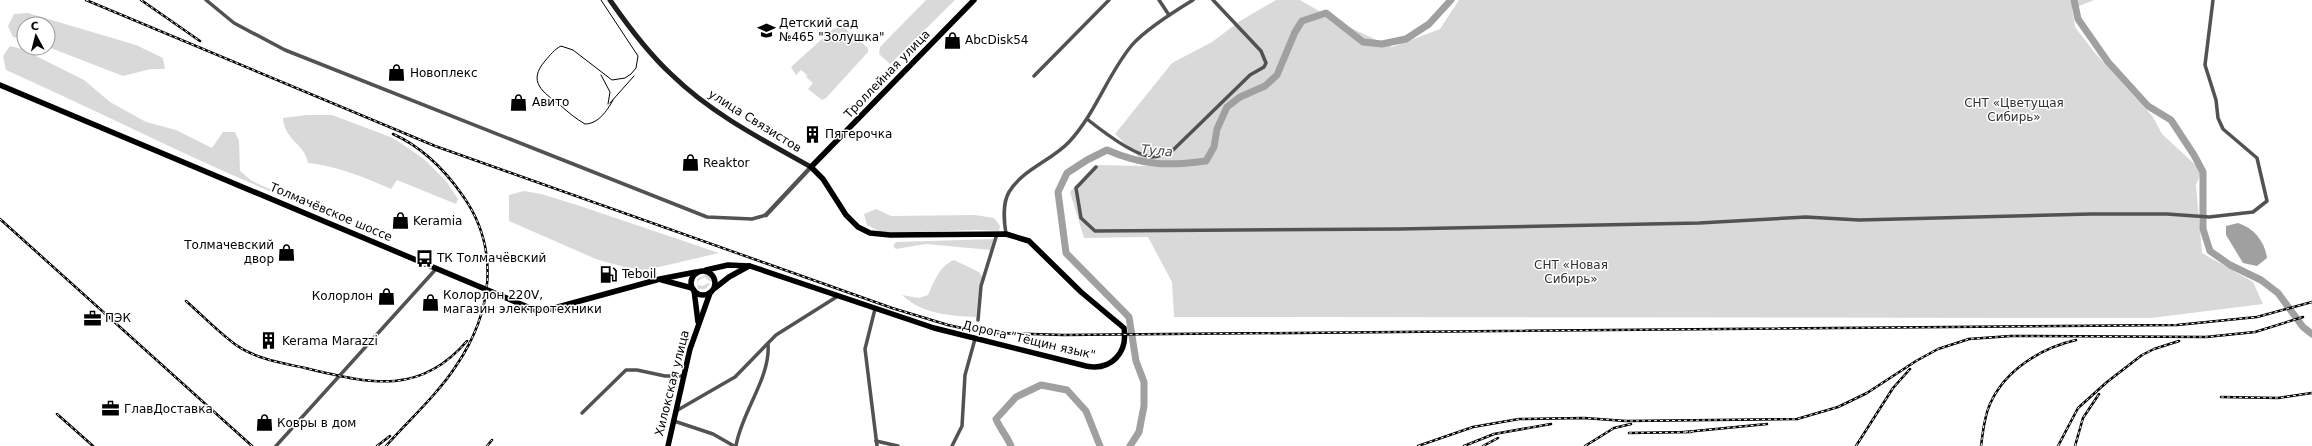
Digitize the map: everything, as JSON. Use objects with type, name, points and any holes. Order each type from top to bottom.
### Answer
[{"type":"main road","name":"улица Связистов","points":[[610,0],[632,30],[671,75],[732,122],[811,167]]},
{"type":"main road","name":"Троллейная улица","points":[[811,167],[974,0]]},
{"type":"main road","name":"Толмачёвское шоссе","points":[[0,85],[535,310],[547,310],[660,279],[696,272]]},
{"type":"main road","name":"Дорога \"Тёщин язык\"","points":[[706,270],[728,265],[750,266],[875,309],[975,338],[1099,367],[1113,362],[1123,346],[1124,328],[1119,322],[1081,292],[1033,245],[1023,238],[1006,234],[890,235],[870,233],[858,227],[846,215],[823,179],[811,167]]},
{"type":"main road","points":[[660,279],[693,289],[704,295],[712,291],[729,277],[750,266]]},
{"type":"main road","points":[[698,324],[692,277],[696,272],[706,270],[715,278],[712,291]]},
{"type":"main road","name":"Хилокская улица","points":[[668,446],[683,376],[698,324],[712,291]]},
{"type":"street","points":[[206,0],[234,23],[285,50],[706,218],[752,219],[766,215]]},
{"type":"street","points":[[1034,76],[1109,0]]},
{"type":"street","points":[[1159,0],[1169,15]]},
{"type":"street","points":[[1006,234],[1004,217],[1009,192],[1032,168],[1061,149],[1087,119],[1132,44],[1169,15],[1193,0]]},
{"type":"street","points":[[1087,119],[1099,129],[1137,152],[1152,157],[1170,153],[1250,75],[1264,67],[1266,63],[1261,51],[1214,0]]},
{"type":"street","points":[[1096,166],[1076,188],[1081,218],[1095,230],[1400,229],[1437,227],[1499,228],[1542,225],[1699,223],[1806,217],[1859,220],[2091,214],[2167,214],[2200,218],[2253,212],[2267,201],[2257,158],[2223,129],[2218,118],[2216,100],[2205,65],[2213,0]]},
{"type":"street","name":"Троллейная улица","points":[[766,215],[811,167]]},
{"type":"street","points":[[978,320],[981,286],[997,234]]},
{"type":"street","points":[[276,446],[436,269]]},
{"type":"street","points":[[676,411],[735,377],[776,335],[838,296]]},
{"type":"street","points":[[875,309],[865,349],[877,444],[898,446]]},
{"type":"street","points":[[952,446],[962,426],[965,375],[975,338]]},
{"type":"street","points":[[674,421],[714,434],[735,446],[766,361],[768,344]]},
{"type":"street","points":[[582,413],[626,370],[637,370],[665,376],[683,376]]},
{"type":"green space","points":[[926,0],[955,0],[890,64],[879,54],[880,47]]},
{"type":"green space","points":[[1276,0],[1300,0],[1340,23],[1392,47],[1440,29],[1459,0],[2094,0],[2072,9],[2075,27],[2095,53],[2153,117],[2162,134],[2202,171],[2196,185],[2202,253],[2253,282],[2263,304],[2151,318],[1174,317],[1172,282],[1148,237],[1084,238],[1070,192],[1095,165],[1148,166],[1115,134],[1172,63],[1212,42],[1240,21]]},
{"type":"green space","points":[[28,13],[38,16],[16,16],[16,38],[13,37],[8,26],[14,14]]},
{"type":"green space","points":[[56,21],[136,45],[163,58],[165,69],[151,69],[123,76],[56,50]]},
{"type":"green space","points":[[842,26],[868,48],[868,52],[826,98],[822,100],[808,89],[813,83],[806,77],[807,75],[801,70],[796,75],[791,67],[833,29]]},
{"type":"green space","points":[[10,46],[16,48],[16,56],[36,56],[84,80],[110,102],[146,122],[176,130],[212,148],[223,132],[235,132],[239,141],[240,171],[252,181],[274,191],[274,193],[6,70],[3,56]]},
{"type":"green space","points":[[307,115],[332,115],[393,138],[424,159],[446,181],[458,199],[456,204],[397,180],[391,189],[340,169],[308,163],[303,150],[287,132],[284,126],[283,118]]},
{"type":"green space","points":[[524,191],[541,194],[580,206],[719,253],[646,270],[624,267],[596,259],[509,221],[509,195]]},
{"type":"green space","points":[[876,209],[891,216],[975,215],[994,218],[1000,226],[999,231],[977,230],[883,233],[867,225],[864,214]]},
{"type":"green space","points":[[995,239],[991,250],[926,244],[896,249],[893,246],[896,242]]},
{"type":"green space","points":[[954,260],[979,272],[983,278],[979,287],[976,317],[937,313],[918,306],[902,295],[919,298],[928,295],[941,270],[949,262]]},
{"type":"green space","points":[[706,274],[710,276],[711,282],[704,277],[698,281],[698,285],[703,286],[708,283],[710,284],[705,289],[698,289],[697,279]]},
{"type":"shaded area","points":[[2238,223],[2254,232],[2264,246],[2267,258],[2257,266],[2243,263],[2226,235],[2226,226]]},
{"type":"waterway","name":"Тула","points":[[1130,446],[1139,432],[1144,406],[1144,382],[1136,361],[1129,317],[1066,253],[1058,192],[1067,173],[1087,160],[1107,150],[1145,162],[1180,164],[1206,161],[1214,147],[1217,129],[1227,107],[1240,97],[1265,86],[1277,75],[1295,32],[1302,21],[1326,13],[1363,42],[1382,44],[1406,39],[1429,24],[1451,0]]},
{"type":"waterway","points":[[2074,0],[2078,19],[2108,62],[2148,106],[2171,120],[2194,155],[2203,172],[2203,229],[2210,251],[2230,265],[2261,280],[2278,293],[2303,327],[2312,334]]},
{"type":"waterway","name":"Тула","points":[[1011,446],[996,419],[1016,397],[1041,385],[1067,390],[1086,411],[1100,446]]},
{"type":"tram line","points":[[601,0],[638,56],[636,68],[625,78],[612,80],[573,50],[561,46],[551,54],[540,68],[537,75],[537,81],[539,86],[548,96],[585,124],[594,122],[598,119],[613,100]]},
{"type":"tram line","points":[[601,75],[610,92],[608,104]]},
{"type":"tram line","points":[[610,103],[634,76]]},
{"type":"railway","points":[[86,0],[435,146],[892,308],[948,325],[971,330],[997,333],[1063,335],[2177,325],[2257,317],[2312,302]]},
{"type":"railway","points":[[141,0],[200,41]]},
{"type":"railway","points":[[386,446],[432,397],[456,366],[478,325],[484,303],[487,281],[487,260],[483,238],[475,217],[463,196],[441,168],[423,152],[404,139],[393,134]]},
{"type":"railway","points":[[0,219],[252,446]]},
{"type":"railway","points":[[186,301],[229,340],[252,354],[278,362],[351,378],[372,381],[392,381],[412,378],[430,371],[449,359],[467,341]]},
{"type":"railway","points":[[1418,446],[1473,427],[1519,419],[1584,418],[1626,421],[1797,419],[1838,407],[1867,393],[1916,361],[1938,349],[1969,339],[2011,336],[2206,337],[2255,332],[2303,317]]},
{"type":"railway","points":[[1981,446],[1986,414],[1990,404],[2005,381],[2026,362],[2037,355],[2076,340]]},
{"type":"railway","points":[[2058,446],[2078,408],[2107,382],[2142,355],[2154,349],[2179,341]]},
{"type":"railway","points":[[1856,446],[1893,388],[1910,369]]},
{"type":"railway","points":[[2221,397],[2278,398],[2312,393]]},
{"type":"railway","points":[[2075,446],[2083,418],[2099,394]]},
{"type":"railway","points":[[57,414],[93,446]]},
{"type":"railway","points":[[1464,446],[1494,434],[1551,424]]},
{"type":"railway","points":[[1585,446],[1614,428],[1631,424]]},
{"type":"railway","points":[[1685,432],[1767,424]]},
{"type":"railway","points":[[1629,433],[1691,432]]},
{"type":"railway","points":[[377,446],[390,436]]},
{"type":"railway","points":[[1483,446],[1498,438]]},
{"type":"railway","points":[[487,446],[492,440]]},
{"type":"place","name":"Детский сад №465 \"Золушка\"","points":[[766,30]]},
{"type":"place","name":"AbcDisk54","points":[[952,40]]},
{"type":"place","name":"Новоплекс","points":[[397,73]]},
{"type":"place","name":"Авито","points":[[519,102]]},
{"type":"place","name":"Пятерочка","points":[[812,134]]},
{"type":"place","name":"Reaktor","points":[[690,163]]},
{"type":"place","name":"Keramia","points":[[400,221]]},
{"type":"place","name":"Толмачевский двор","points":[[287,252]]},
{"type":"place","name":"ТК Толмачёвский","points":[[424,258]]},
{"type":"place","name":"Teboil","points":[[609,274]]},
{"type":"place","name":"Колорлон","points":[[386,296]]},
{"type":"place","name":"Колорлон 220V, магазин электротехники","points":[[430,302]]},
{"type":"place","name":"ПЭК","points":[[92,318]]},
{"type":"place","name":"Kerama Marazzi","points":[[269,341]]},
{"type":"place","name":"ГлавДоставка","points":[[111,409]]},
{"type":"place","name":"Ковры в дом","points":[[264,423]]},
{"type":"park label","name":"СНТ «Цветущая Сибирь»","points":[[2014,110]]},
{"type":"park label","name":"СНТ «Новая Сибирь»","points":[[1571,272]]}]
